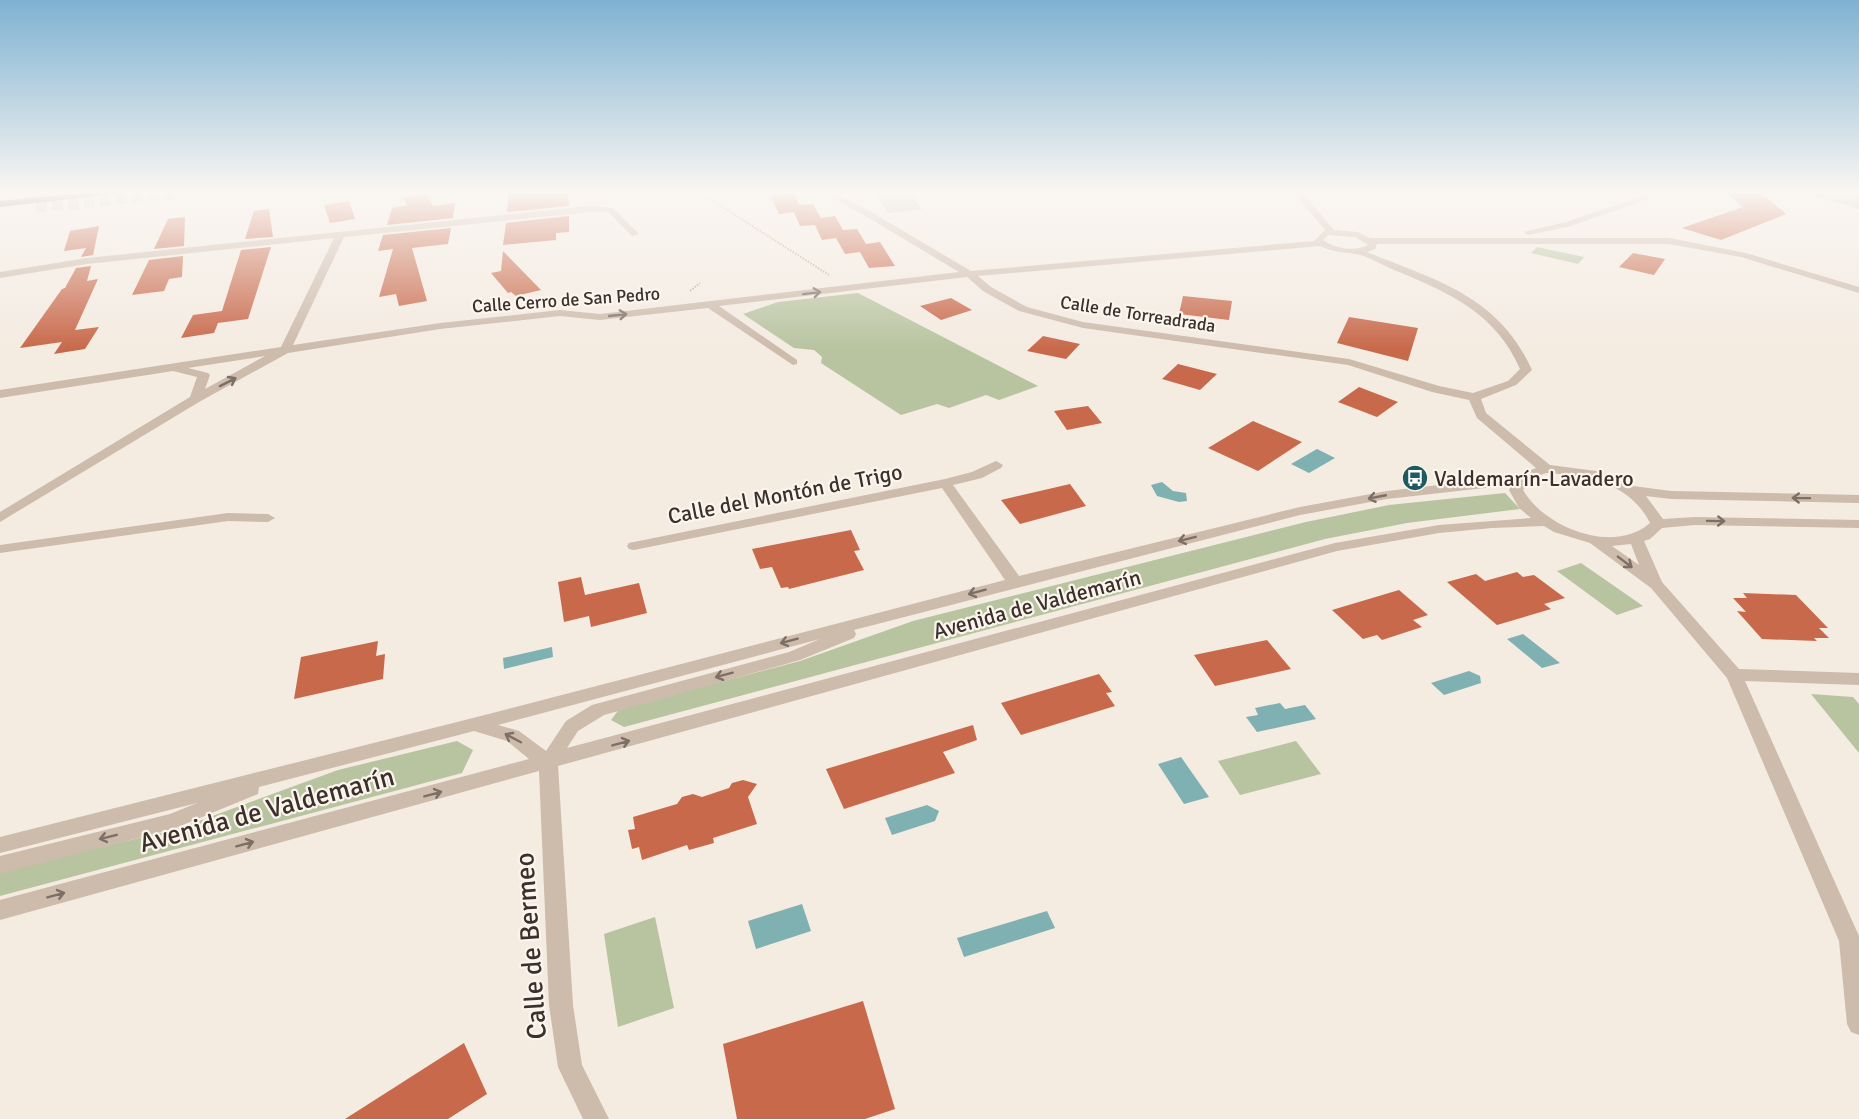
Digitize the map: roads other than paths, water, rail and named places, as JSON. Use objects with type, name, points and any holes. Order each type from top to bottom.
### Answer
[{"type":"street","points":[[0,275],[87,261],[239,244]]},
{"type":"street","points":[[0,518],[195,399],[285,350],[295,334],[336,244]]},
{"type":"street","name":"Calle de Torreadrada","points":[[919,244],[969,274],[987,289],[1023,309],[1083,325],[1349,362],[1436,389],[1474,397]]},
{"type":"street","name":"Calle Cerro de San Pedro","points":[[0,394],[440,326],[560,313],[600,317],[969,274],[1306,244]]},
{"type":"street","name":"Calle Cerro de San Pedro","points":[[1323,244],[1334,249],[1357,251],[1461,298],[1491,318],[1520,349],[1526,370],[1512,383],[1474,397]]},
{"type":"street","points":[[1357,251],[1372,247],[1371,244]]},
{"type":"street","points":[[1693,244],[1743,255],[1859,290]]},
{"type":"street","points":[[711,305],[793,362]]},
{"type":"street","points":[[167,368],[204,375],[195,399]]},
{"type":"street","points":[[1474,397],[1481,415],[1546,470],[1590,474],[1631,490],[1671,495],[1859,499]]},
{"type":"street","name":"Calle del Montón de Trigo","points":[[634,546],[945,483],[977,475],[996,465]]},
{"type":"street","name":"Avenida de Valdemarín","points":[[0,845],[473,725],[1015,582],[1300,511],[1387,495],[1519,480],[1529,473],[1546,470]]},
{"type":"street","points":[[1519,480],[1516,490],[1525,508],[1545,522],[1572,534],[1595,540],[1636,540],[1652,534],[1658,524]]},
{"type":"street","points":[[945,483],[1015,582]]},
{"type":"street","points":[[1631,490],[1652,508],[1658,524]]},
{"type":"street","points":[[0,549],[228,517],[268,518]]},
{"type":"street","points":[[1658,524],[1695,521],[1859,524]]},
{"type":"street","name":"Avenida de Valdemarín","points":[[0,910],[548,763],[1335,547],[1425,529],[1500,522],[1545,522]]},
{"type":"street","points":[[1595,540],[1656,585],[1734,675],[1850,941],[1859,1024]]},
{"type":"street","points":[[1636,540],[1656,585]]},
{"type":"street","name":"Avenida de Valdemarín","points":[[548,763],[572,726],[598,710],[795,656],[898,613]]},
{"type":"street","points":[[1734,675],[1859,679]]},
{"type":"street","name":"Avenida de Valdemarín","points":[[473,725],[513,736],[548,763]]},
{"type":"street","name":"Calle de Bermeo","points":[[548,763],[554,905],[562,1015],[570,1067],[596,1119]]},
{"type":"street","name":"Avenida de Valdemarín","points":[[0,865],[173,821],[301,768]]},
{"type":"water","points":[[1317,449],[1335,458],[1309,473],[1291,464]]},
{"type":"water","points":[[1162,482],[1173,491],[1186,493],[1187,501],[1179,502],[1157,496],[1151,485]]},
{"type":"water","points":[[1523,634],[1560,663],[1542,668],[1507,639]]},
{"type":"water","points":[[552,647],[553,657],[504,669],[503,658]]},
{"type":"water","points":[[1469,671],[1480,676],[1481,683],[1444,695],[1431,683]]},
{"type":"water","points":[[1280,703],[1285,709],[1305,705],[1316,719],[1257,732],[1246,717],[1258,715],[1255,708]]},
{"type":"water","points":[[1181,757],[1209,797],[1184,804],[1158,764]]},
{"type":"water","points":[[927,805],[939,811],[935,821],[892,835],[885,818]]},
{"type":"water","points":[[802,904],[811,931],[756,949],[748,921]]},
{"type":"water","points":[[1047,911],[1055,928],[964,957],[957,938]]},
{"type":"place","name":"Valdemarín-Lavadero","points":[[1415,478]]}]
